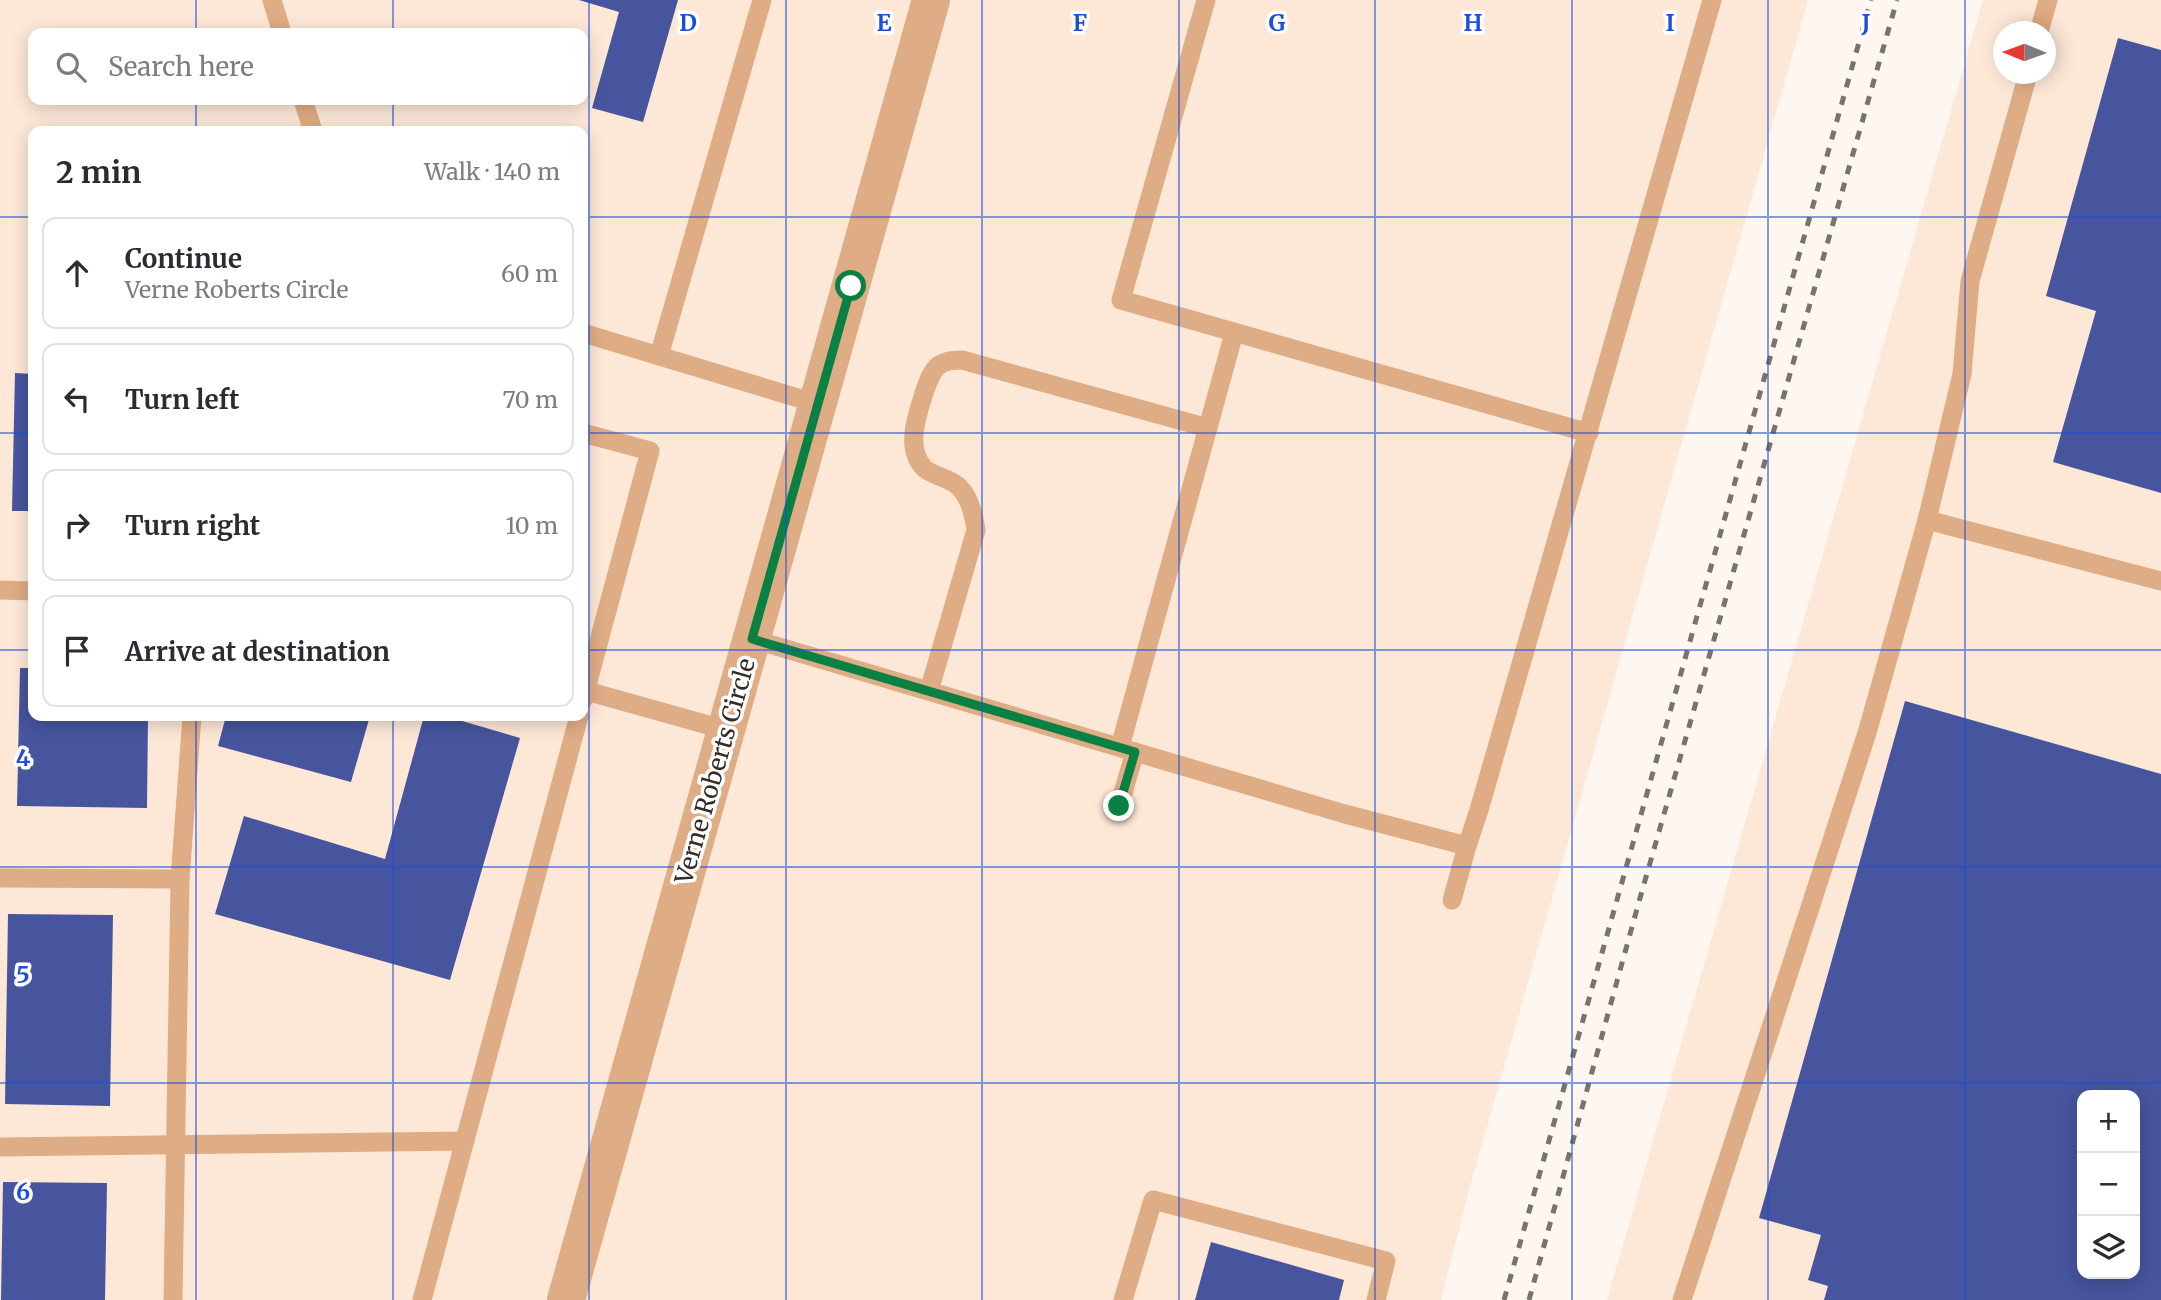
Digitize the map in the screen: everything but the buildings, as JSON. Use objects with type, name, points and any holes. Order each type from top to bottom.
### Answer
[{"type":"street","name":"Verne Roberts Circle","points":[[566,1300],[931,0]]},
{"type":"lane","points":[[272,0],[280,28]]},
{"type":"lane","points":[[659,356],[762,0]]},
{"type":"lane","points":[[1206,0],[1121,300],[1588,433]]},
{"type":"lane","points":[[1451,900],[1712,0]]},
{"type":"lane","points":[[2042,21],[2048,0]]},
{"type":"lane","points":[[1682,1300],[1867,733],[1927,520],[1962,374],[1970,281],[2025,84]]},
{"type":"lane","points":[[305,105],[311,126]]},
{"type":"lane","points":[[1119,806],[1128,750],[1234,333]]},
{"type":"lane","points":[[588,335],[818,404]]},
{"type":"lane","points":[[929,691],[976,530],[973,511],[958,486],[924,467],[916,451],[913,436],[916,417],[935,367],[947,360],[962,360],[1208,428]]},
{"type":"lane","points":[[588,434],[650,451],[588,679]]},
{"type":"lane","points":[[1927,520],[2161,581]]},
{"type":"lane","points":[[0,590],[28,591]]},
{"type":"lane","points":[[752,639],[1345,814],[1466,846]]},
{"type":"lane","points":[[588,695],[726,730]]},
{"type":"lane","points":[[173,1300],[180,879],[192,721]]},
{"type":"lane","points":[[422,1300],[578,721]]},
{"type":"lane","points":[[0,878],[180,879]]},
{"type":"lane","points":[[0,1147],[464,1141]]},
{"type":"lane","points":[[1123,1300],[1153,1200],[1386,1261],[1376,1300]]},
{"type":"shaded area","points":[[0,0],[1808,0],[1471,1183],[1441,1300],[0,1300]]},
{"type":"shaded area","points":[[1983,0],[2161,0],[2161,1300],[1607,1300]]},
{"type":"railway","points":[[1504,1300],[1871,0]]},
{"type":"railway","points":[[1529,1300],[1640,898],[1897,0]]},
{"type":"route","points":[[851,286],[752,639],[1135,752],[1119,806]]}]
